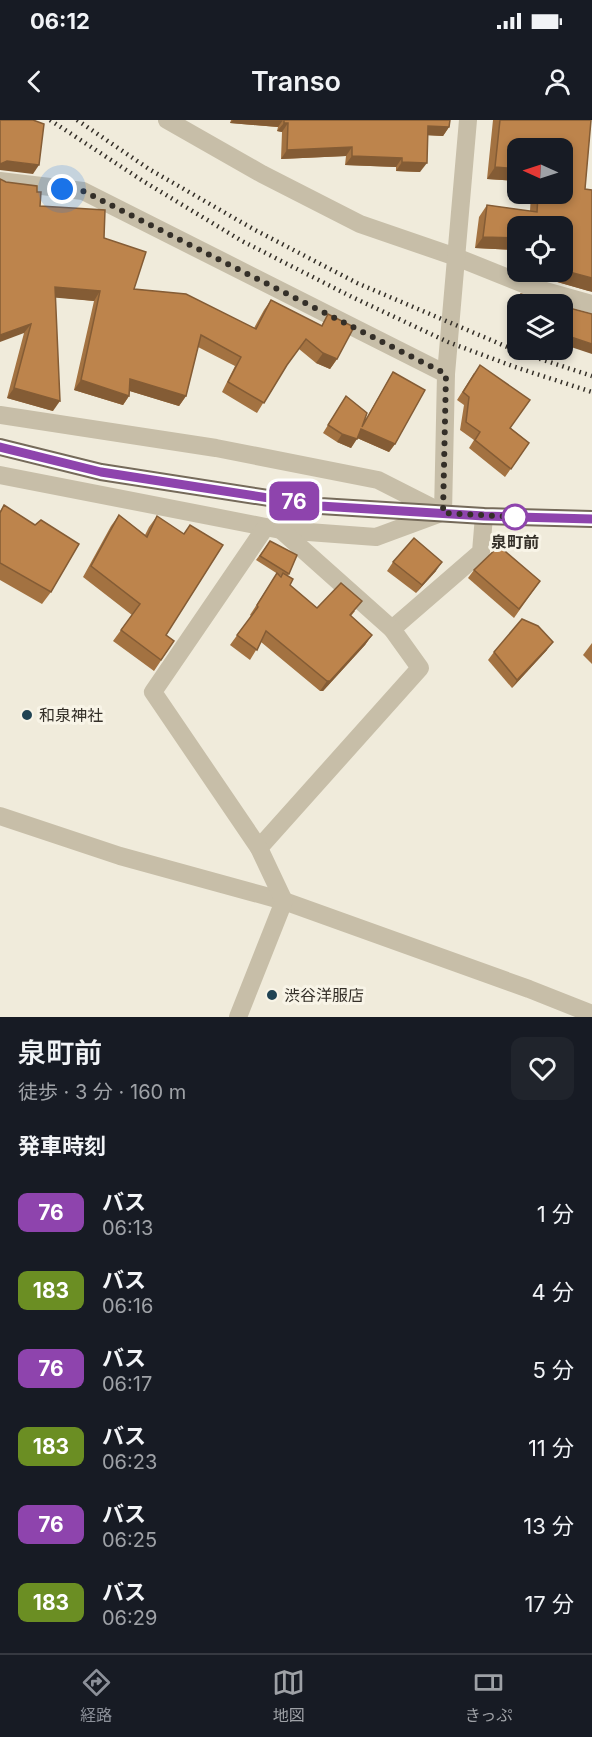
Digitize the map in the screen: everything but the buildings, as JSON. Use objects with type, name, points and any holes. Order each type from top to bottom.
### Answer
[{"type":"main road","points":[[0,447],[101,472],[320,506],[484,516],[592,519]]},
{"type":"street","points":[[167,120],[262,174],[360,224],[456,257],[531,287],[592,304]]},
{"type":"street","points":[[443,513],[446,374],[468,120]]},
{"type":"street","points":[[0,181],[83,191],[446,374]]},
{"type":"street","points":[[0,415],[216,448],[378,480],[443,513]]},
{"type":"street","points":[[0,475],[273,529],[376,537],[443,513]]},
{"type":"street","points":[[392,629],[481,552],[484,516]]},
{"type":"street","points":[[259,848],[420,668],[392,629],[273,529]]},
{"type":"street","points":[[238,1017],[284,901],[259,848],[153,692],[273,529]]},
{"type":"street","points":[[0,816],[120,856],[284,901],[592,1014]]},
{"type":"railway","points":[[50,120],[143,181],[242,241],[352,297],[448,342],[592,392]]},
{"type":"railway","points":[[77,120],[149,169],[255,230],[357,283],[519,352],[592,376]]},
{"type":"bus line","name":"76","points":[[0,447],[101,472],[320,506],[484,516],[592,519]]},
{"type":"place","name":"泉町前","points":[[515,517]]},
{"type":"place","name":"和泉神社","points":[[27,715]]},
{"type":"place","name":"渋谷洋服店","points":[[272,995]]},
{"type":"route","points":[[62,189],[83,191],[446,374],[443,513],[515,517]]}]
